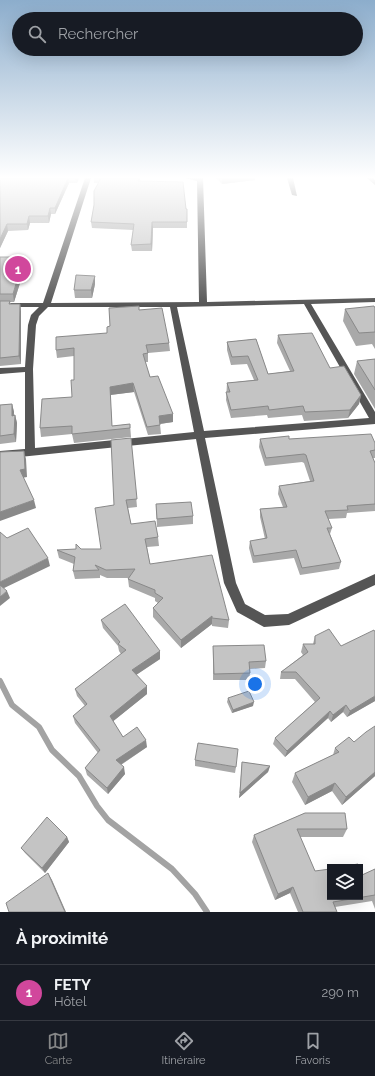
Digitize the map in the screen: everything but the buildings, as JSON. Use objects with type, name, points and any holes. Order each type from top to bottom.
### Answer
[{"type":"street","points":[[30,452],[29,369],[32,325],[35,315],[46,306],[74,221]]},
{"type":"street","points":[[201,221],[203,304]]},
{"type":"street","points":[[0,305],[173,305],[375,300]]},
{"type":"street","points":[[0,455],[199,435],[375,421],[306,302]]},
{"type":"street","points":[[173,305],[230,583],[241,608],[264,621],[289,619],[375,579]]},
{"type":"street","points":[[0,372],[29,369]]},
{"type":"waterway","points":[[0,681],[12,705],[39,727],[52,750],[79,776],[97,806],[108,820],[172,869],[195,894],[207,912]]},
{"type":"place","name":"FETY","points":[[18,269]]}]
